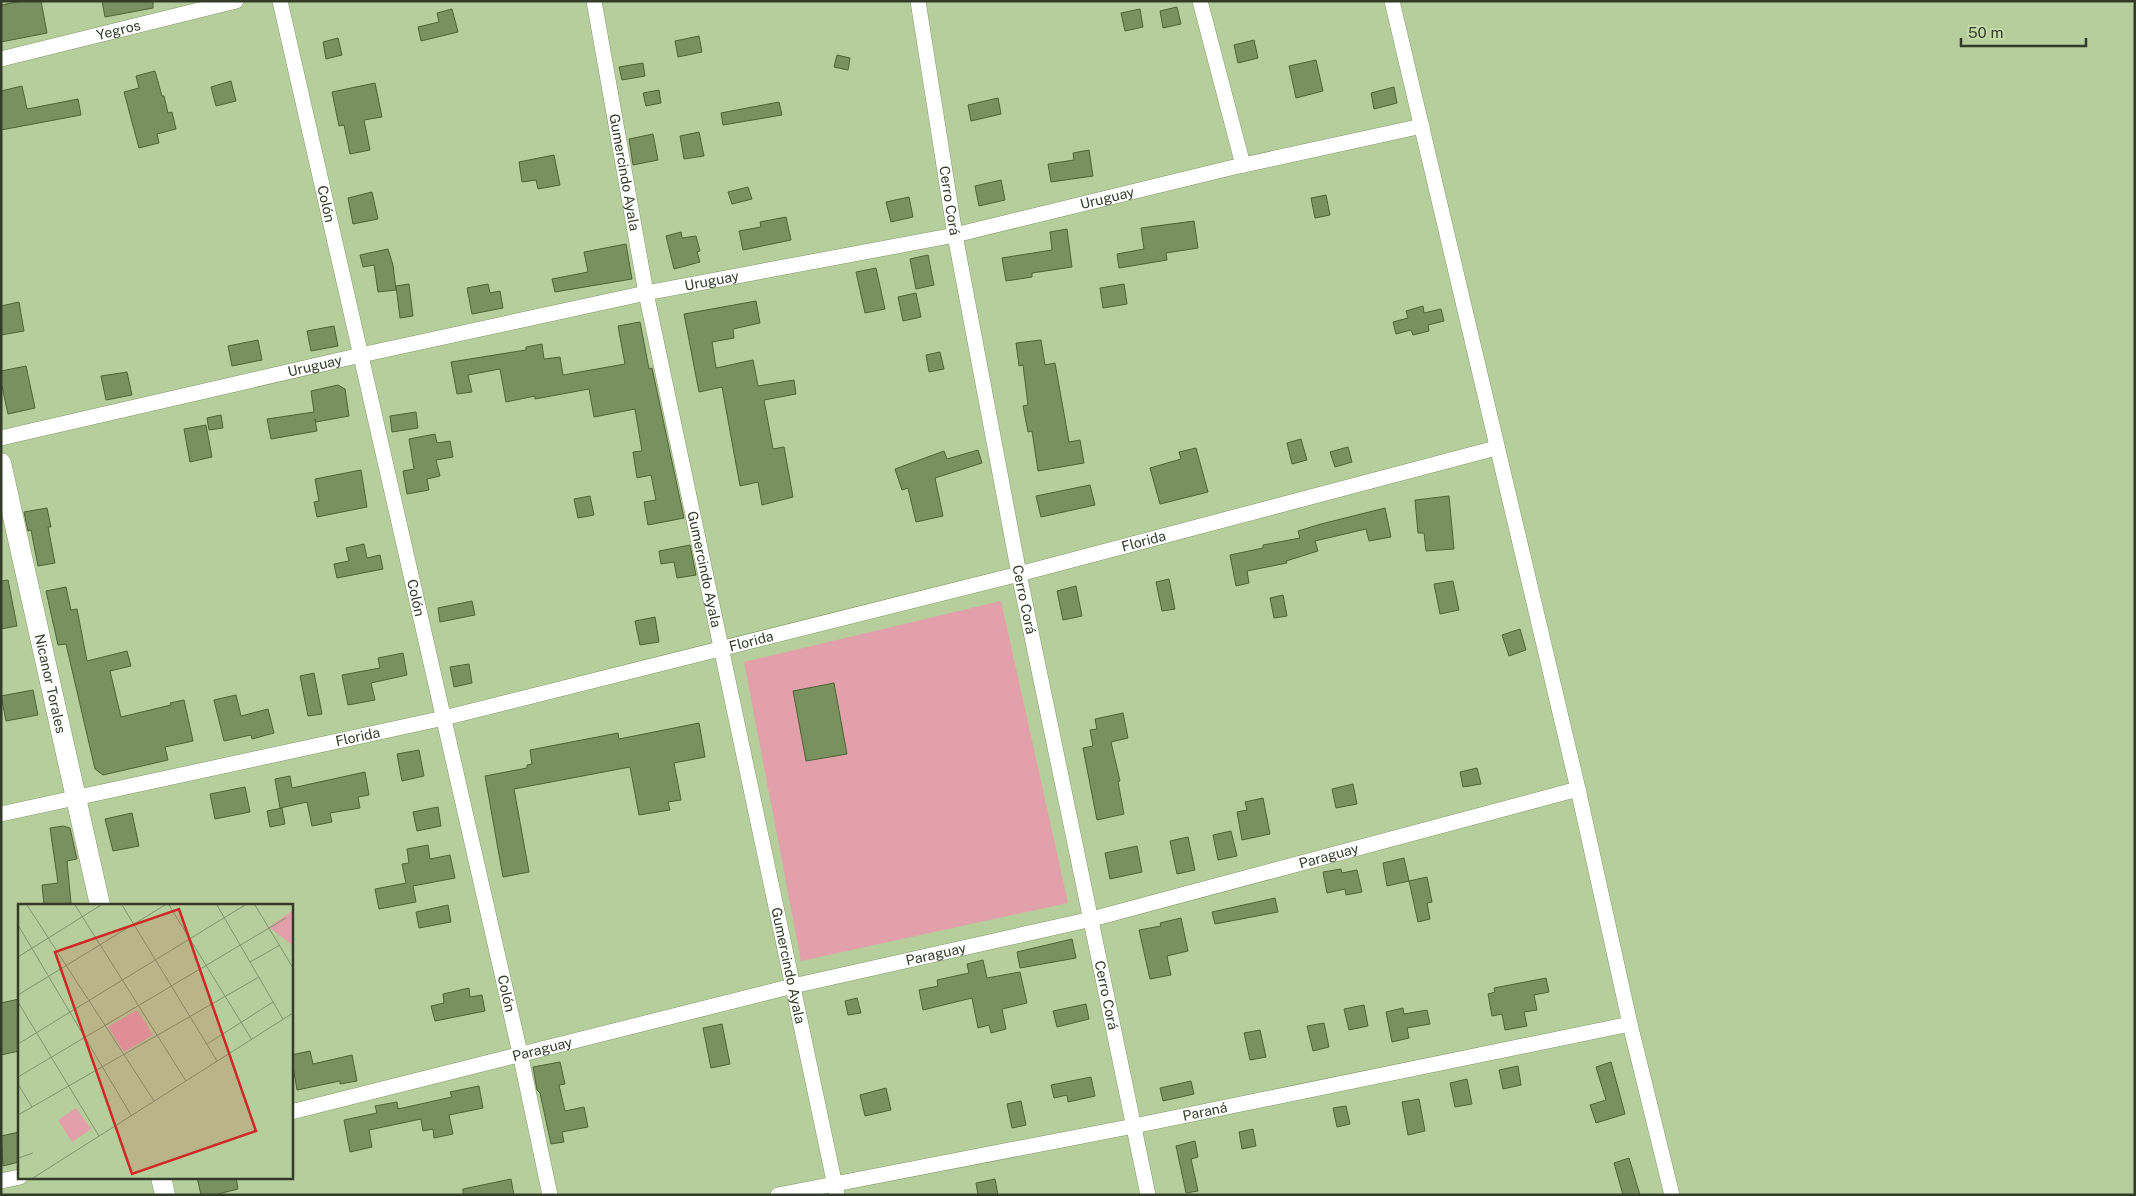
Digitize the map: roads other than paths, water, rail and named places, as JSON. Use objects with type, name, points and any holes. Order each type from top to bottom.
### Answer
[{"type":"street","name":"Yegros","points":[[1,59],[236,1]]},
{"type":"street","name":"Colón","points":[[280,1],[520,1053],[550,1195]]},
{"type":"street","name":"Gumercindo Ayala","points":[[594,1],[646,293],[836,1189]]},
{"type":"street","name":"Cerro Corá","points":[[918,1],[955,235],[1019,574],[1148,1195]]},
{"type":"street","points":[[1200,1],[1243,166]]},
{"type":"street","points":[[1392,1],[1578,789],[1630,1024],[1672,1195]]},
{"type":"street","name":"Uruguay","points":[[1,438],[361,355],[646,293],[955,235],[1243,166],[1422,126]]},
{"type":"street","name":"Florida","points":[[1,814],[444,718],[1019,574],[1496,448]]},
{"type":"street","name":"Nicanor Torales","points":[[1,463],[100,904]]},
{"type":"street","name":"Paraguay","points":[[292,1112],[793,986],[1092,919],[1578,789]]},
{"type":"street","name":"Paraná","points":[[778,1195],[836,1189],[1630,1024]]},
{"type":"street","points":[[1,1181],[18,1177]]},
{"type":"street","points":[[161,1178],[165,1195]]}]
